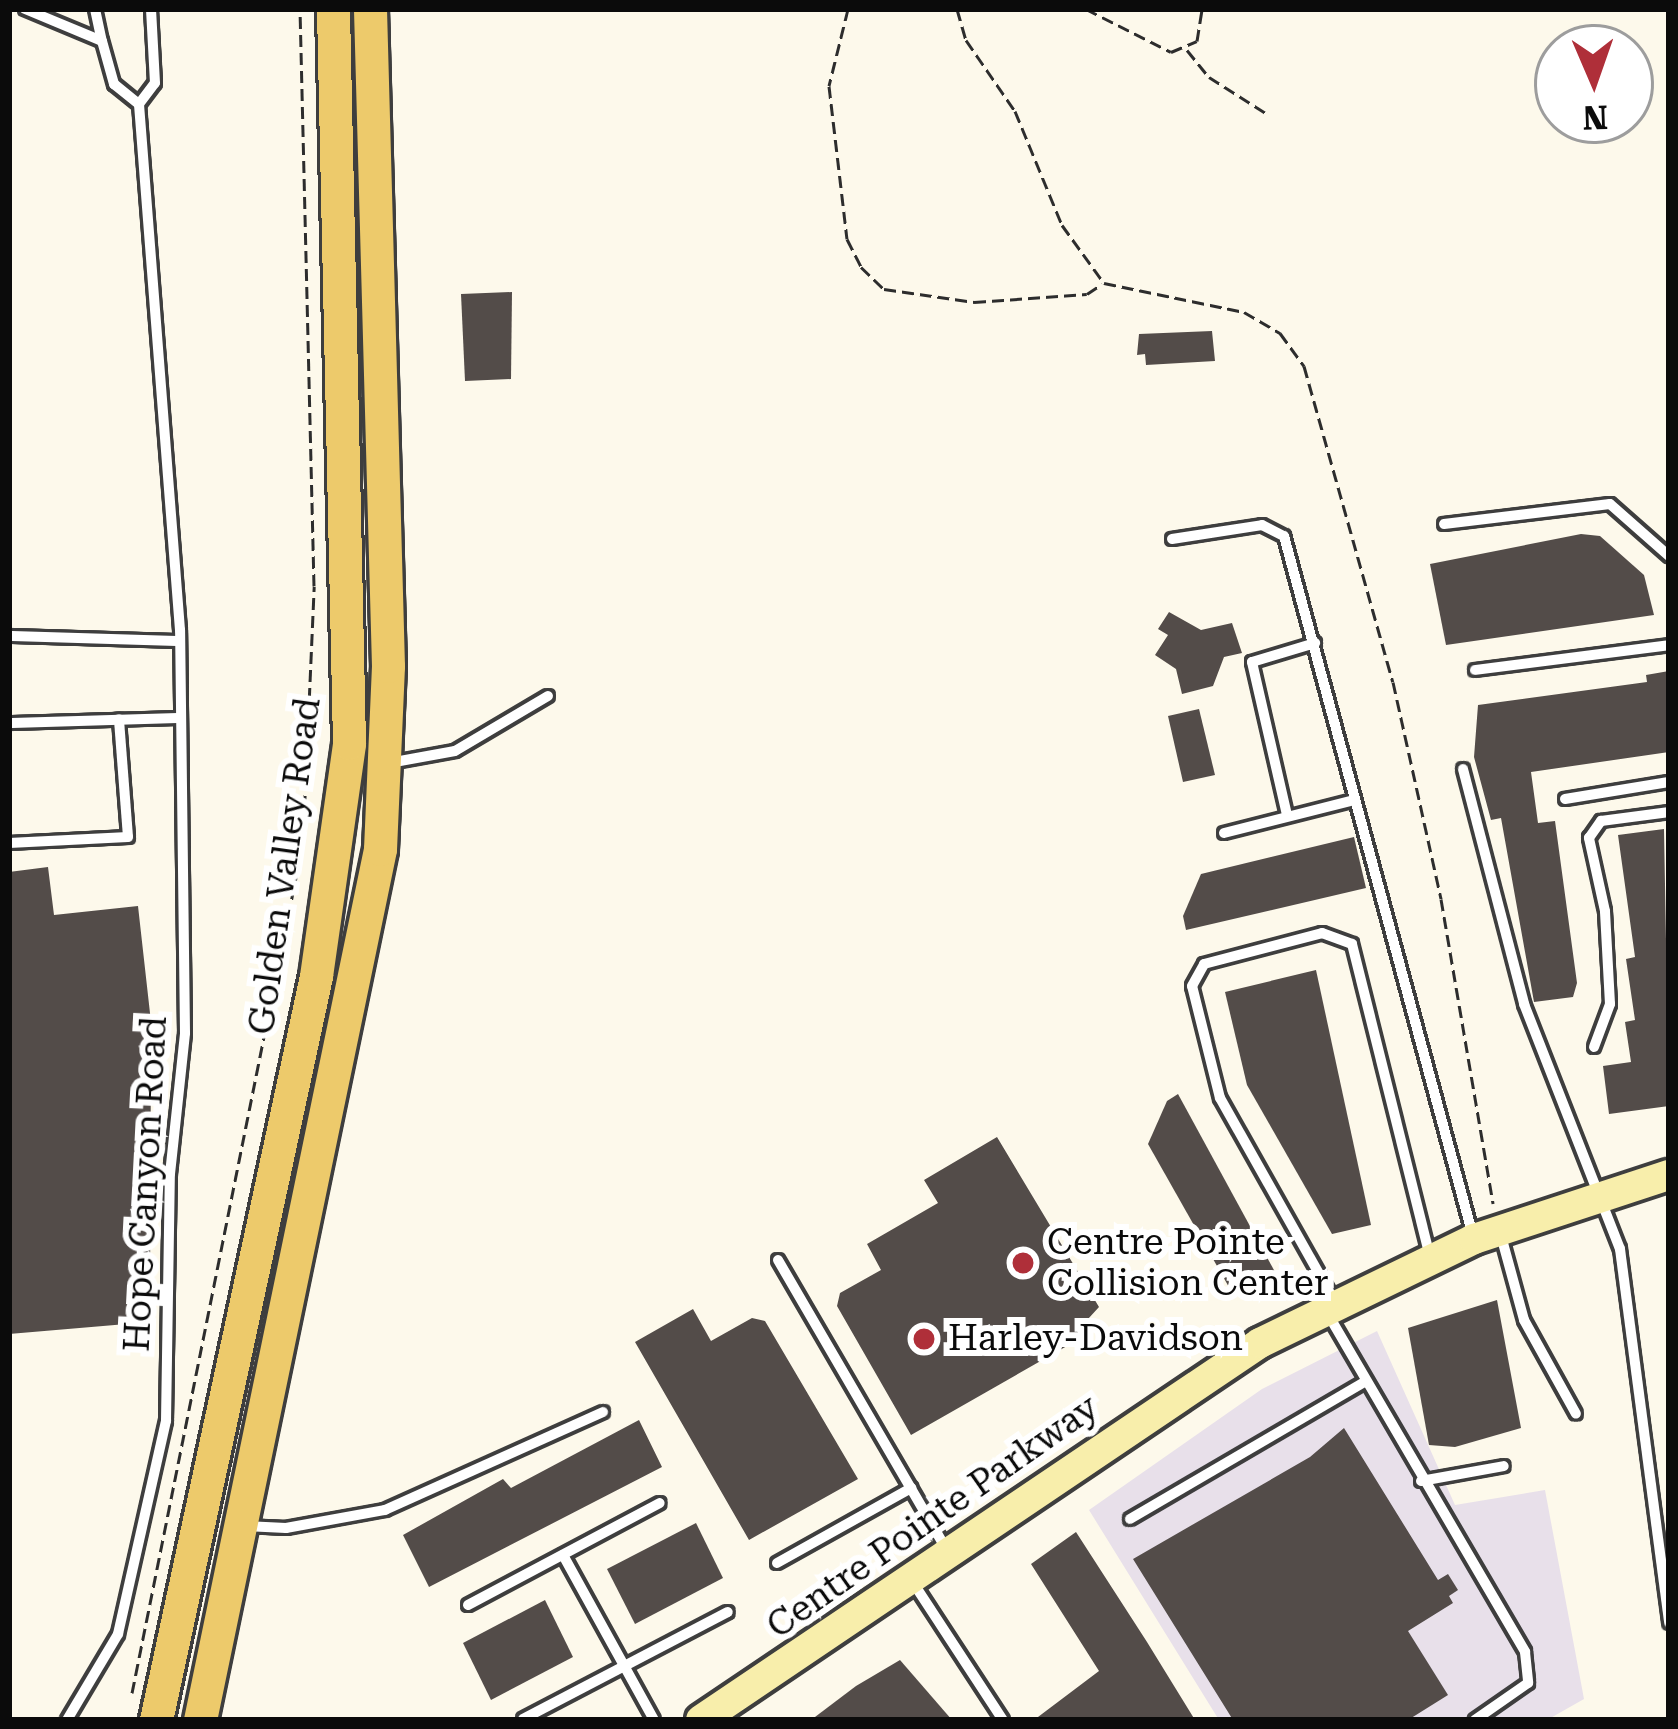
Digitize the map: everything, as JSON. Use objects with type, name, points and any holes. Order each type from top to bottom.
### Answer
[{"type":"main road","name":"Golden Valley Road","points":[[144,1708],[316,976],[349,742],[333,9]]},
{"type":"main road","points":[[200,1720],[329,1120],[380,850],[386,763],[370,9]]},
{"type":"street","name":"Centre Pointe Parkway","points":[[701,1720],[950,1555],[1187,1387],[1330,1305],[1486,1234],[1669,1175]]},
{"type":"lane","points":[[25,9],[103,41]]},
{"type":"lane","points":[[94,9],[115,84],[139,104],[155,83],[151,9]]},
{"type":"lane","name":"Hope Canyon Road","points":[[67,1720],[118,1634],[166,1420],[170,1174],[185,1033],[180,636],[139,104]]},
{"type":"lane","points":[[1444,524],[1610,504],[1669,556]]},
{"type":"lane","points":[[1172,539],[1262,525],[1285,536],[1354,800],[1486,1234],[1524,1320],[1576,1414]]},
{"type":"lane","points":[[9,636],[180,636]]},
{"type":"lane","points":[[1287,815],[1252,662],[1316,643]]},
{"type":"lane","points":[[1474,670],[1669,645]]},
{"type":"lane","points":[[386,763],[455,751],[548,696]]},
{"type":"lane","points":[[9,723],[181,718]]},
{"type":"lane","points":[[9,843],[128,837],[119,719]]},
{"type":"lane","points":[[1463,769],[1524,1004],[1620,1249],[1669,1623]]},
{"type":"lane","points":[[1565,799],[1669,782]]},
{"type":"lane","points":[[1223,833],[1354,800]]},
{"type":"lane","points":[[1594,1047],[1610,1004],[1605,911],[1589,838],[1601,821],[1669,812]]},
{"type":"lane","points":[[1431,1258],[1415,1222],[1400,1116],[1352,944],[1322,933],[1204,964],[1192,986],[1220,1098],[1330,1305],[1363,1383],[1526,1652],[1528,1683],[1475,1720]]},
{"type":"lane","points":[[778,1260],[950,1555]]},
{"type":"lane","points":[[1130,1519],[1363,1383]]},
{"type":"lane","points":[[241,1526],[286,1528],[385,1510],[603,1412]]},
{"type":"lane","points":[[1421,1481],[1504,1466]]},
{"type":"lane","points":[[777,1563],[911,1488]]},
{"type":"lane","points":[[467,1605],[660,1503]]},
{"type":"lane","points":[[563,1555],[654,1720]]},
{"type":"lane","points":[[912,1581],[1003,1720]]},
{"type":"lane","points":[[523,1719],[728,1612]]},
{"type":"path","points":[[144,1708],[283,977],[309,789],[314,586],[300,9]]},
{"type":"path","points":[[848,9],[829,86],[847,239],[861,267],[884,290],[974,302],[1087,294],[1104,283]]},
{"type":"path","points":[[1087,9],[1160,50],[1186,50],[1203,30],[1202,9]]},
{"type":"path","points":[[1186,50],[1208,77],[1267,114]]},
{"type":"shaded area","points":[[1377,1331],[1455,1505],[1545,1490],[1584,1699],[1547,1720],[1219,1720],[1089,1510],[1262,1389]]},
{"type":"building","points":[[512,292],[511,379],[465,381],[461,294]]},
{"type":"building","points":[[1212,331],[1215,361],[1146,365],[1145,354],[1137,355],[1139,334]]},
{"type":"building","points":[[1581,534],[1600,536],[1644,575],[1654,615],[1446,645],[1430,564]]},
{"type":"building","points":[[1169,612],[1201,630],[1232,623],[1242,653],[1224,657],[1213,686],[1182,694],[1176,669],[1155,655],[1168,635],[1158,629]]},
{"type":"building","points":[[1669,671],[1669,752],[1531,772],[1538,823],[1555,821],[1577,983],[1573,997],[1534,1002],[1501,818],[1491,820],[1474,757],[1478,705],[1647,682],[1646,675]]},
{"type":"building","points":[[1199,709],[1215,775],[1183,782],[1168,716]]},
{"type":"building","points":[[1664,829],[1669,1106],[1609,1114],[1603,1066],[1631,1062],[1625,1022],[1635,1020],[1626,959],[1635,957],[1618,835]]},
{"type":"building","points":[[1354,837],[1366,888],[1186,930],[1183,916],[1201,874]]},
{"type":"building","points":[[48,867],[54,915],[138,906],[151,1022],[150,1322],[9,1334],[9,872]]},
{"type":"building","points":[[1316,970],[1371,1225],[1332,1234],[1247,1085],[1225,992]]},
{"type":"building","points":[[1178,1094],[1275,1272],[1234,1296],[1148,1144],[1167,1101]]},
{"type":"building","points":[[997,1137],[1099,1307],[1077,1331],[1081,1338],[911,1435],[837,1306],[840,1293],[881,1270],[867,1244],[938,1203],[924,1180]]},
{"type":"building","points":[[1497,1300],[1521,1428],[1455,1447],[1429,1445],[1408,1328]]},
{"type":"building","points":[[693,1309],[711,1341],[752,1318],[765,1321],[858,1479],[749,1540],[635,1342]]},
{"type":"building","points":[[639,1420],[662,1467],[429,1587],[403,1535],[503,1479],[511,1488]]},
{"type":"building","points":[[1344,1428],[1438,1580],[1448,1574],[1458,1590],[1449,1596],[1453,1603],[1408,1631],[1448,1695],[1408,1720],[1233,1720],[1133,1559],[1310,1457]]},
{"type":"building","points":[[696,1523],[723,1578],[635,1624],[607,1569]]},
{"type":"building","points":[[1076,1532],[1195,1720],[1034,1720],[1099,1671],[1031,1564]]},
{"type":"building","points":[[545,1600],[573,1657],[491,1700],[463,1643]]},
{"type":"building","points":[[900,1660],[952,1720],[811,1720],[856,1686]]},
{"type":"place","name":"Centre Pointe Collision Center","points":[[1023,1263]]},
{"type":"place","name":"Harley-Davidson","points":[[924,1339]]}]
